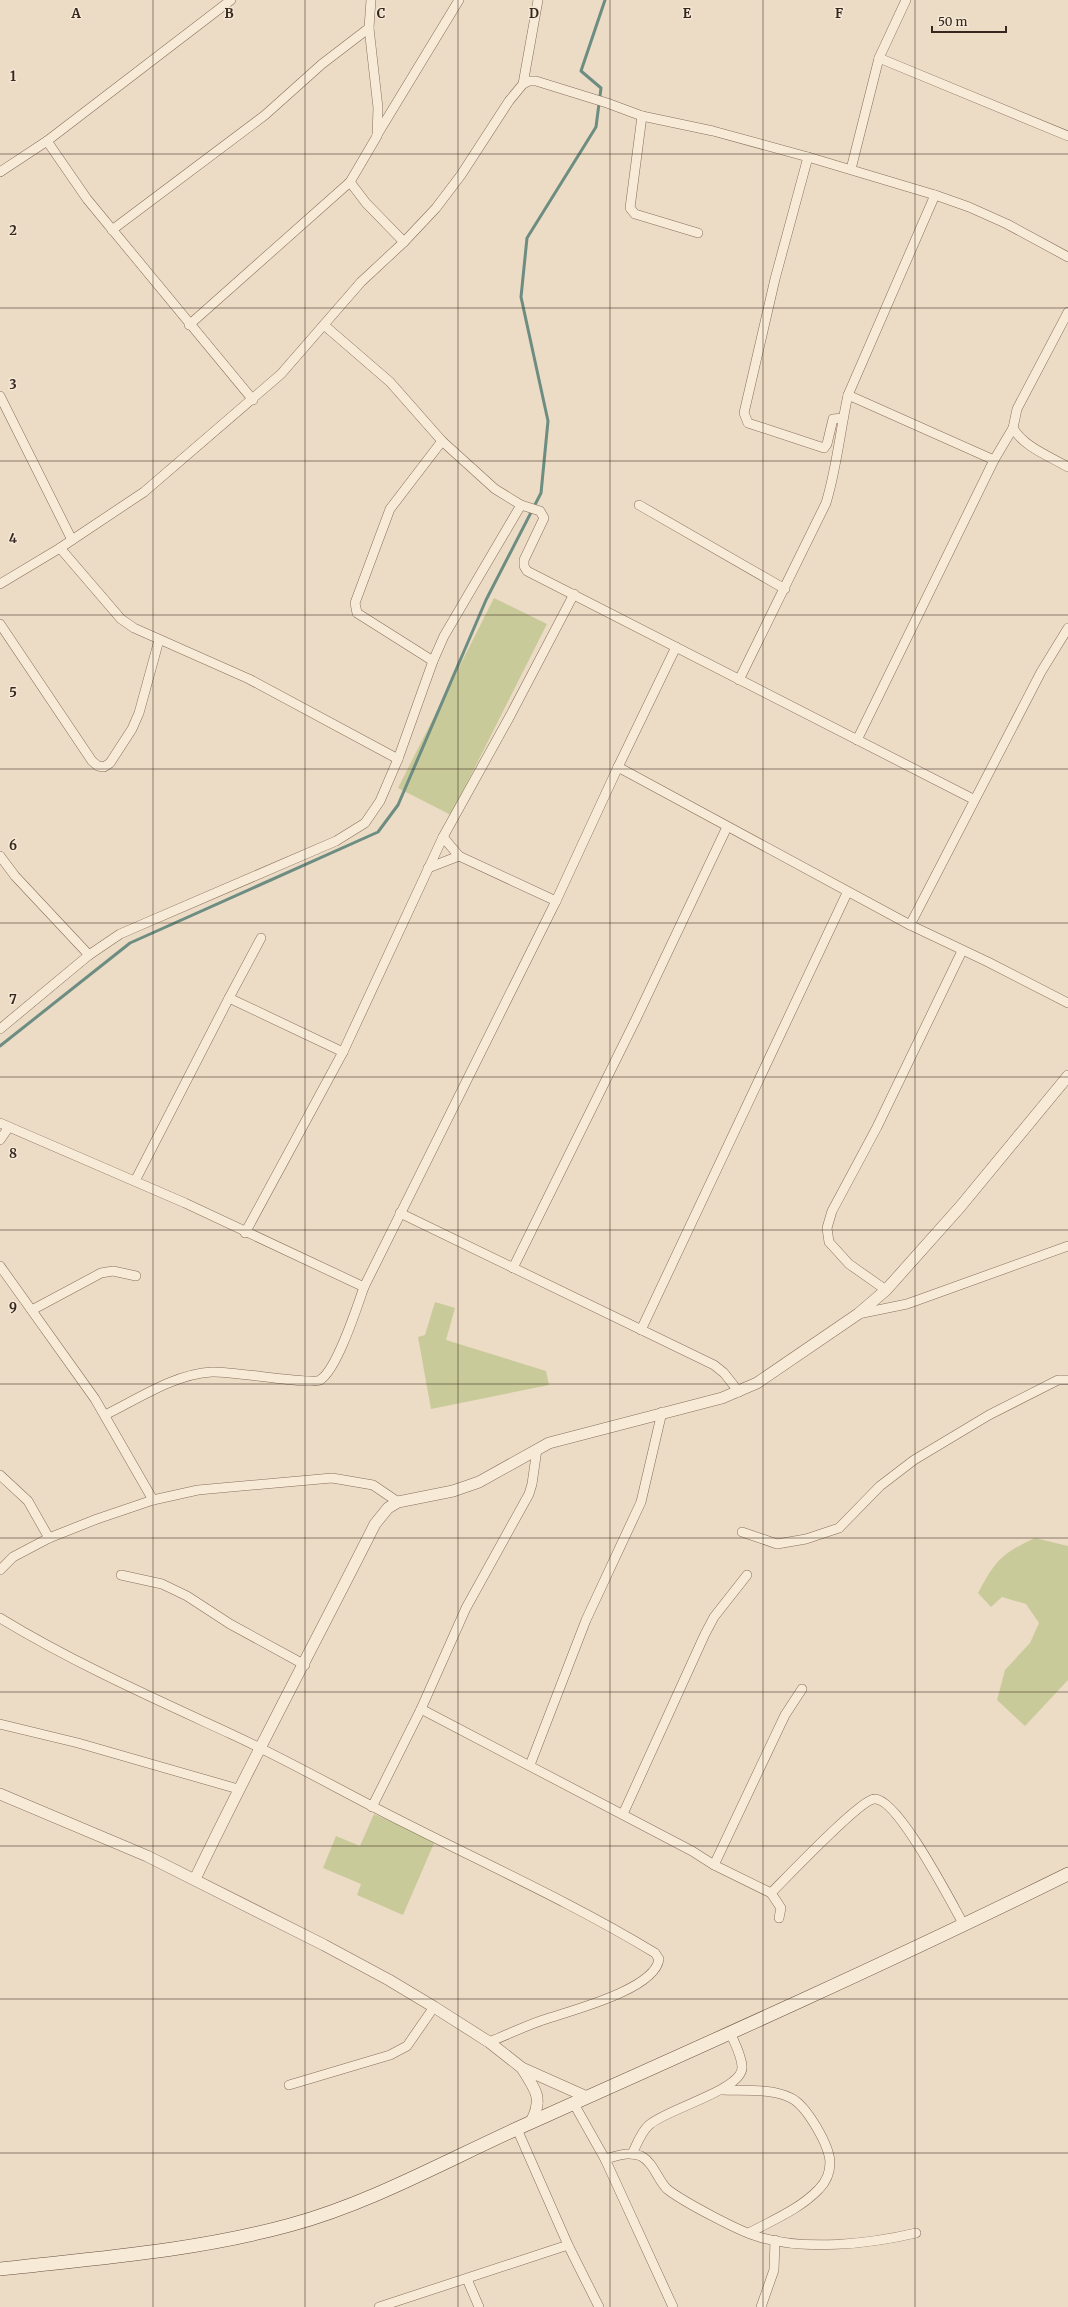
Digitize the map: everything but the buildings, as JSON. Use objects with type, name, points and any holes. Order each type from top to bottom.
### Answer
[{"type":"main road","points":[[0,2269],[177,2250],[289,2225],[316,2217],[361,2199],[574,2104],[964,1925],[1068,1874]]},
{"type":"street","points":[[0,172],[47,141],[231,0]]},
{"type":"street","points":[[370,0],[369,28],[378,108],[377,136]]},
{"type":"street","points":[[189,325],[350,182],[459,0]]},
{"type":"street","points":[[523,84],[538,0]]},
{"type":"street","points":[[851,169],[879,58],[906,0]]},
{"type":"street","points":[[112,230],[265,115],[322,64],[369,28]]},
{"type":"street","points":[[879,58],[1068,136]]},
{"type":"street","points":[[0,584],[60,548],[144,492],[253,400],[302,353],[361,282],[404,242],[436,208],[509,101],[523,84],[529,81],[536,81],[603,101],[642,116],[713,132],[808,157],[935,195],[969,207],[1007,224],[1068,257]]},
{"type":"street","points":[[642,116],[630,208],[635,214],[698,233]]},
{"type":"street","points":[[47,141],[112,230],[189,325],[253,400]]},
{"type":"street","points":[[808,157],[775,279],[744,413],[748,423],[824,448],[827,444],[833,419],[843,418]]},
{"type":"street","points":[[350,182],[366,204],[404,242]]},
{"type":"street","points":[[739,680],[826,503],[835,474],[848,395],[935,195]]},
{"type":"street","points":[[857,740],[994,460],[1013,428],[1018,409],[1068,312]]},
{"type":"street","points":[[324,325],[390,382],[442,441],[495,489],[521,505],[535,509],[544,518],[531,542],[524,560],[524,566],[527,571],[973,799]]},
{"type":"street","points":[[848,395],[994,460]]},
{"type":"street","points":[[0,396],[72,540]]},
{"type":"street","points":[[1013,428],[1018,437],[1030,446],[1068,467]]},
{"type":"street","points":[[433,661],[357,613],[355,607],[390,509],[442,441]]},
{"type":"street","points":[[0,1029],[89,955],[120,934],[161,915],[259,875],[354,832],[373,814],[398,759],[433,661],[444,636],[521,505]]},
{"type":"street","points":[[639,505],[785,589]]},
{"type":"street","points":[[60,548],[121,619],[146,634],[249,680],[398,759]]},
{"type":"street","points":[[245,1233],[343,1052],[443,837],[510,716],[574,594]]},
{"type":"street","points":[[0,624],[92,761],[98,766],[104,767],[110,763],[132,729],[139,713],[159,640]]},
{"type":"street","points":[[910,925],[973,799],[1041,672],[1068,628]]},
{"type":"street","points":[[105,1414],[180,1379],[196,1374],[240,1373],[281,1380],[318,1381],[328,1373],[345,1338],[364,1287],[556,901],[676,647]]},
{"type":"street","points":[[618,767],[847,893],[1068,1003]]},
{"type":"street","points":[[513,1268],[636,1019],[673,937],[727,828]]},
{"type":"street","points":[[443,837],[459,856],[556,901]]},
{"type":"street","points":[[0,856],[16,876],[89,955]]},
{"type":"street","points":[[428,868],[459,856]]},
{"type":"street","points":[[641,1330],[847,893]]},
{"type":"street","points":[[135,1181],[261,938]]},
{"type":"street","points":[[886,1290],[849,1264],[829,1242],[827,1228],[832,1211],[877,1127],[962,951]]},
{"type":"street","points":[[229,998],[343,1052]]},
{"type":"street","points":[[196,1879],[238,1789],[304,1665],[375,1524],[388,1508],[398,1502],[453,1491],[479,1482],[521,1460],[537,1449],[549,1444],[739,1392],[758,1383],[858,1314],[886,1290],[960,1207],[1068,1076]]},
{"type":"street","points":[[0,1140],[4,1125],[61,1148],[135,1181],[364,1287]]},
{"type":"street","points":[[400,1213],[714,1365],[724,1373],[739,1392]]},
{"type":"street","points":[[858,1314],[907,1304],[1068,1246]]},
{"type":"street","points":[[0,1266],[105,1414],[153,1500]]},
{"type":"street","points":[[32,1310],[101,1273],[113,1271],[136,1276]]},
{"type":"street","points":[[742,1532],[777,1544],[806,1539],[839,1528],[880,1486],[914,1460],[989,1415],[1058,1380],[1068,1380]]},
{"type":"street","points":[[530,1765],[586,1620],[641,1502],[662,1412]]},
{"type":"street","points":[[372,1807],[420,1709],[466,1608],[529,1494],[532,1484],[537,1449]]},
{"type":"street","points":[[0,1475],[28,1501],[49,1538]]},
{"type":"street","points":[[0,1570],[13,1557],[49,1538],[97,1518],[153,1500],[198,1490],[332,1478],[373,1485],[398,1502]]},
{"type":"street","points":[[120,1575],[162,1584],[187,1596],[230,1624],[304,1665]]},
{"type":"street","points":[[623,1814],[705,1634],[714,1617],[747,1576]]},
{"type":"street","points":[[0,1618],[75,1661],[126,1687],[260,1748],[372,1807],[611,1926],[655,1953],[659,1959],[654,1972],[637,1984],[604,2000],[541,2020],[489,2042]]},
{"type":"street","points":[[714,1866],[785,1715],[802,1689]]},
{"type":"street","points":[[420,1709],[623,1814],[692,1851],[714,1866],[771,1893],[781,1908],[779,1918]]},
{"type":"street","points":[[0,1724],[78,1743],[238,1789]]},
{"type":"street","points":[[0,1794],[147,1856],[196,1879],[383,1976],[489,2042],[522,2068],[587,2097]]},
{"type":"street","points":[[771,1893],[832,1832],[867,1801],[875,1798],[884,1802],[908,1829],[964,1925]]},
{"type":"street","points":[[289,2085],[390,2055],[407,2046],[434,2007]]},
{"type":"street","points":[[632,2154],[643,2132],[661,2116],[722,2090],[740,2073],[742,2067],[730,2032]]},
{"type":"street","points":[[522,2068],[539,2099],[537,2111],[532,2122]]},
{"type":"street","points":[[722,2090],[767,2092],[791,2098],[801,2104],[830,2160],[830,2170],[819,2189],[796,2207],[749,2233]]},
{"type":"street","points":[[574,2104],[605,2159],[673,2307]]},
{"type":"street","points":[[517,2129],[568,2245],[599,2307]]},
{"type":"street","points":[[605,2159],[632,2154],[641,2157],[649,2163],[661,2182],[669,2190],[749,2233],[775,2240],[821,2244],[855,2243],[884,2240],[916,2232]]},
{"type":"street","points":[[761,2307],[774,2270],[775,2240]]},
{"type":"street","points":[[379,2307],[568,2245]]},
{"type":"street","points":[[467,2279],[478,2307]]},
{"type":"green space","points":[[494,598],[547,624],[451,815],[398,788]]},
{"type":"green space","points":[[435,1302],[455,1308],[446,1340],[546,1371],[549,1385],[431,1409],[418,1337],[425,1335]]},
{"type":"green space","points":[[1035,1538],[1068,1546],[1068,1680],[1025,1726],[997,1700],[1005,1670],[1030,1643],[1039,1623],[1026,1604],[1002,1597],[991,1607],[978,1593],[1000,1559],[1014,1549]]},
{"type":"green space","points":[[374,1814],[435,1841],[403,1915],[357,1895],[361,1884],[323,1868],[336,1836],[360,1846]]},
{"type":"waterway","points":[[0,1046],[130,943],[378,832],[398,805],[486,600],[541,493],[548,421],[521,297],[527,238],[596,127],[601,88],[581,71],[605,0]]}]
